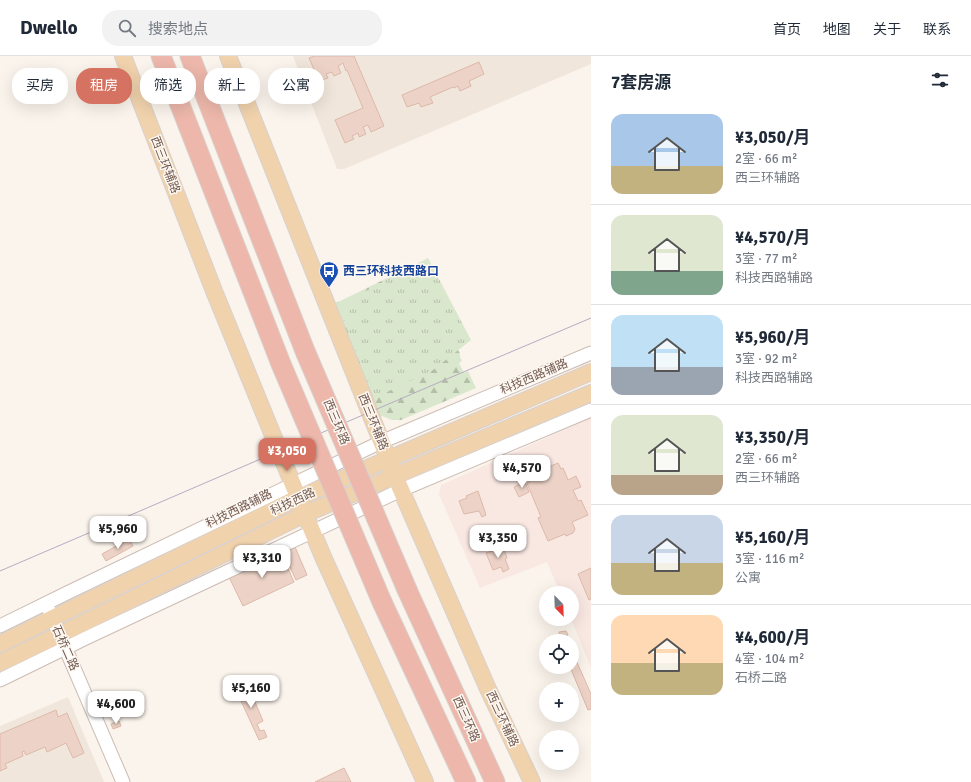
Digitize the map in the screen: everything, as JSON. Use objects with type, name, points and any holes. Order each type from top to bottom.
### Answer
[{"type":"highway","points":[[161,56],[281,364],[382,602],[466,782]]},
{"type":"highway","name":"西三环路","points":[[190,56],[305,351],[408,592],[496,782]]},
{"type":"main road","name":"西三环辅路","points":[[123,56],[211,284],[312,532],[425,782]]},
{"type":"main road","name":"西三环辅路","points":[[228,56],[398,483],[488,689],[532,782]]},
{"type":"main road","name":"科技西路","points":[[0,644],[53,619],[295,491],[388,459],[591,372]]},
{"type":"main road","name":"科技西路","points":[[0,663],[63,642],[305,514],[398,483],[591,393]]},
{"type":"street","name":"科技西路辅路","points":[[0,626],[46,603],[295,491],[381,442],[591,353]]},
{"type":"street","points":[[0,680],[63,642],[86,638],[312,532],[398,483],[591,410]]},
{"type":"street","name":"石桥二路","points":[[46,603],[123,782]]},
{"type":"shaded area","points":[[293,56],[591,56],[591,64],[344,169],[337,169],[312,104],[324,104],[324,68],[298,68]]},
{"type":"shaded area","points":[[591,418],[591,668],[579,639],[579,634],[577,634],[574,626],[579,626],[579,586],[557,586],[547,562],[480,588],[439,494],[441,485]]},
{"type":"shaded area","points":[[68,697],[104,782],[0,782],[0,726]]},
{"type":"green space","points":[[428,258],[471,340],[433,370],[389,391],[375,400],[338,306]]},
{"type":"green space","points":[[420,262],[460,353],[462,361],[459,363],[464,373],[468,371],[476,388],[401,420],[392,420],[382,416],[378,418],[334,304]]},
{"type":"building","points":[[314,56],[354,56],[384,126],[371,132],[368,125],[363,127],[366,134],[359,137],[358,133],[352,136],[354,139],[345,143],[335,120],[363,108],[347,70],[346,71],[343,63],[338,66],[341,73],[334,76],[332,72],[326,74],[328,78],[324,79],[324,68],[313,68],[309,58]]},
{"type":"building","points":[[479,62],[484,74],[469,81],[471,86],[460,91],[458,86],[453,87],[430,97],[433,103],[421,107],[419,103],[407,107],[402,95]]},
{"type":"building","points":[[542,456],[546,465],[537,469],[534,460]]},
{"type":"building","points":[[558,463],[561,469],[563,468],[568,480],[576,476],[581,487],[573,490],[578,501],[581,500],[588,515],[572,522],[575,529],[573,533],[566,536],[565,534],[548,541],[538,518],[541,517],[527,483],[530,482],[528,476]]},
{"type":"building","points":[[525,482],[529,492],[519,497],[514,487]]},
{"type":"building","points":[[478,491],[486,515],[482,517],[479,511],[464,514],[459,501]]},
{"type":"building","points":[[481,527],[484,531],[486,530],[489,538],[486,540],[488,544],[480,547],[479,544],[475,546],[470,532]]},
{"type":"building","points":[[129,539],[133,546],[106,561],[102,554]]},
{"type":"building","points":[[290,546],[292,549],[295,547],[307,575],[296,580],[282,550]]},
{"type":"building","points":[[503,547],[507,558],[505,559],[509,569],[503,572],[501,567],[493,570],[486,553]]},
{"type":"building","points":[[281,553],[294,582],[243,606],[229,577]]},
{"type":"building","points":[[591,568],[591,599],[589,600],[578,574]]},
{"type":"building","points":[[566,631],[568,634],[559,634],[559,632]]},
{"type":"building","points":[[579,667],[591,694],[591,709],[588,710],[579,688],[579,682],[576,682],[573,674],[579,674]]},
{"type":"building","points":[[247,683],[263,721],[257,724],[260,731],[264,730],[267,737],[259,740],[235,688]]},
{"type":"building","points":[[56,710],[58,717],[67,713],[84,753],[73,758],[66,743],[47,752],[45,747],[26,755],[24,751],[22,752],[23,756],[5,764],[7,768],[0,771],[0,734]]},
{"type":"building","points":[[119,721],[121,726],[113,729],[111,724]]},
{"type":"building","points":[[344,768],[351,782],[315,782]]},
{"type":"tram line","points":[[0,571],[591,318]]},
{"type":"place","name":"西三环科技西路口","points":[[329,288]]}]
